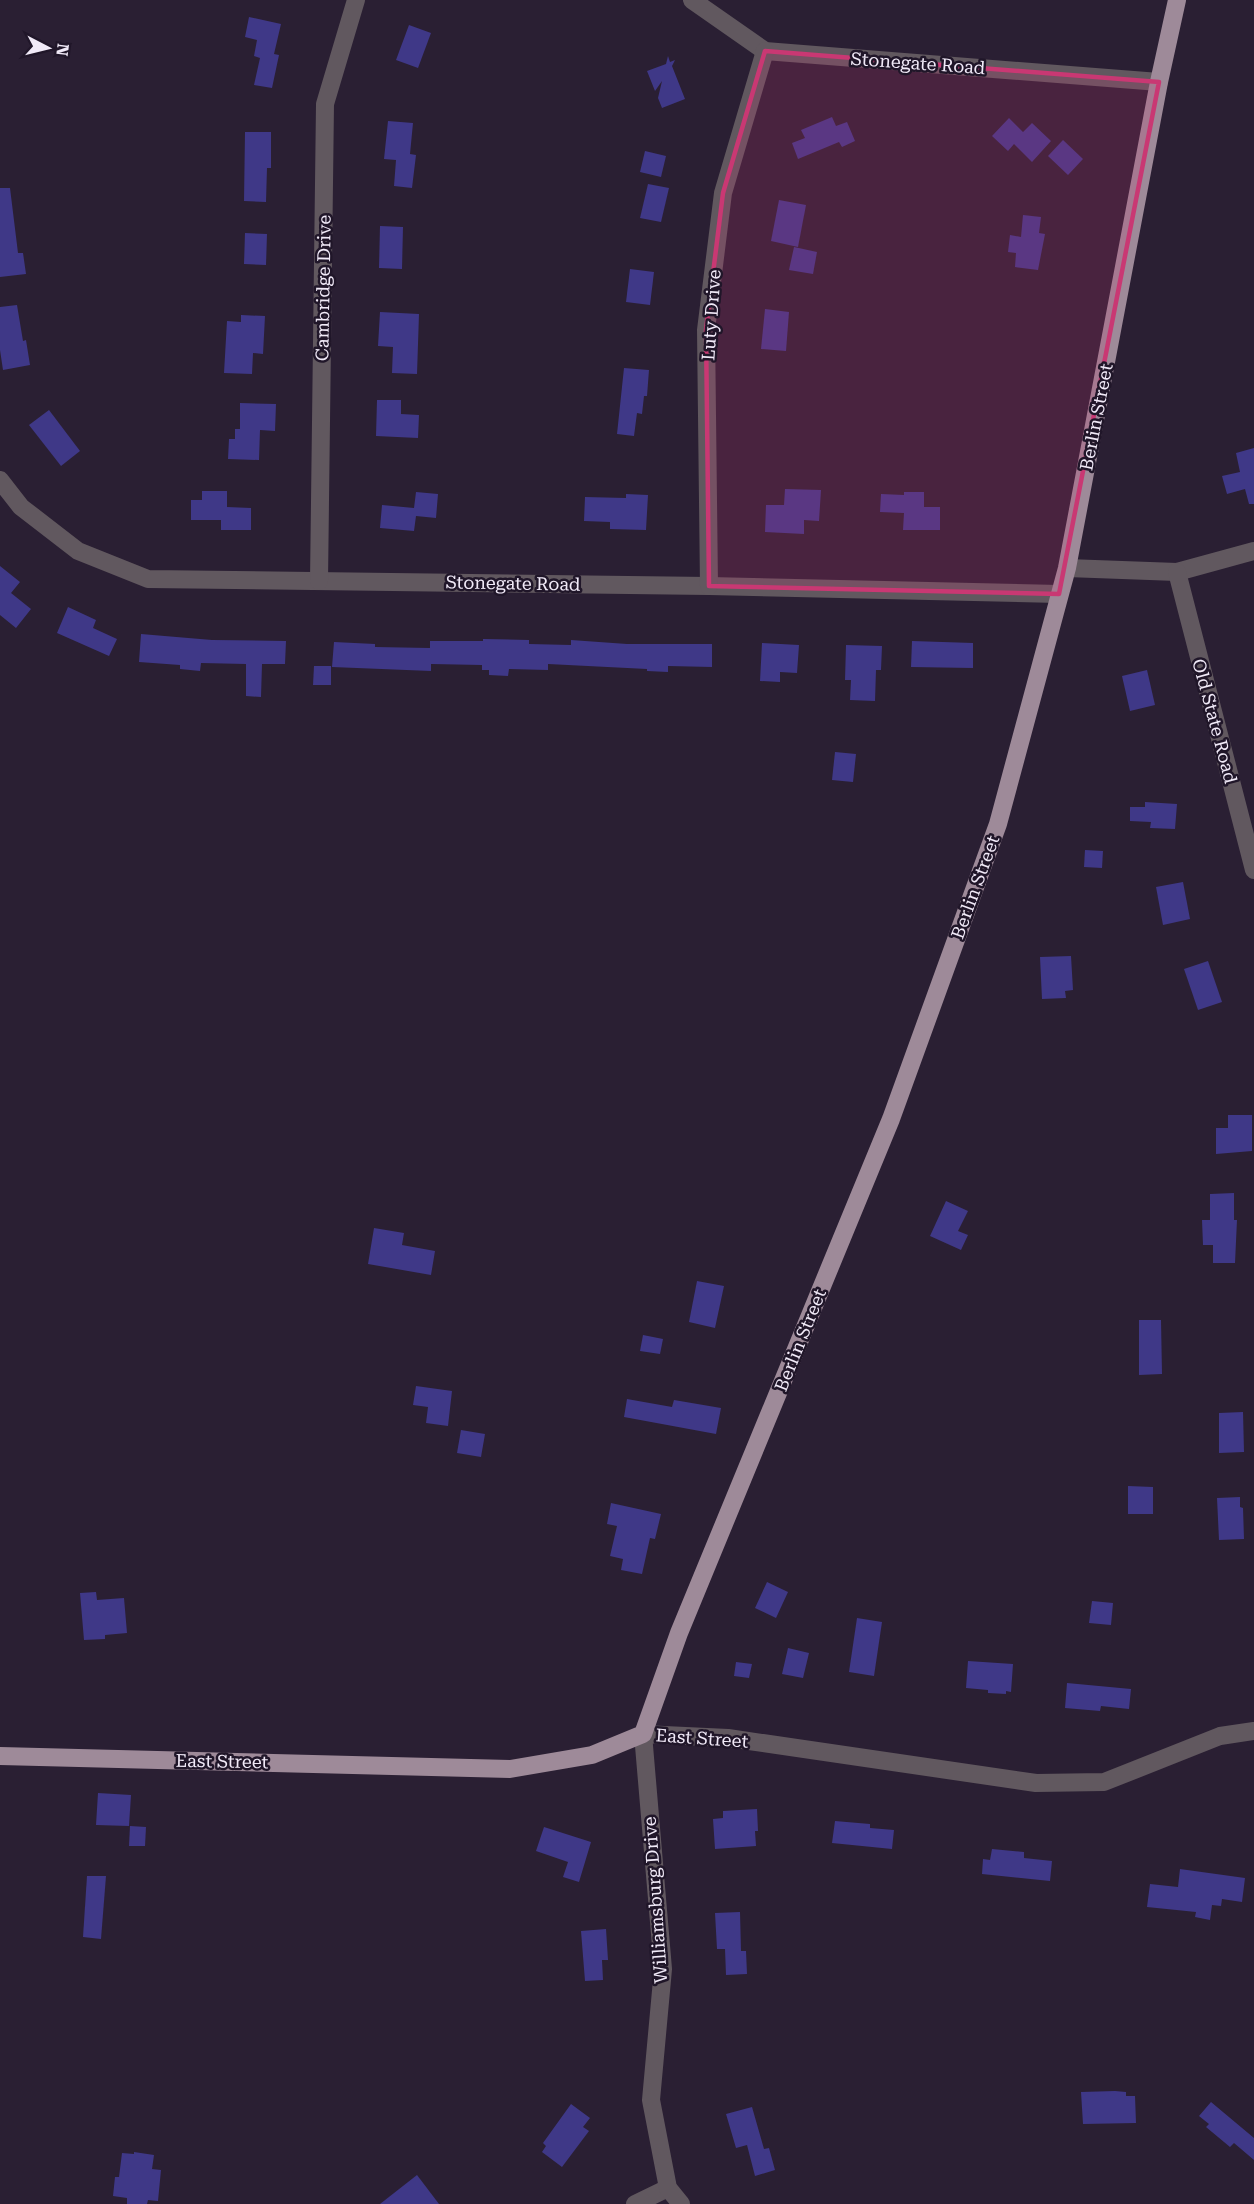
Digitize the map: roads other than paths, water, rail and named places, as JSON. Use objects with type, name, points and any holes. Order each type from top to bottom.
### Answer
[{"type":"main road","name":"Berlin Street","points":[[643,1734],[679,1633],[891,1119],[998,824],[1067,568],[1159,82],[1177,0]]},
{"type":"main road","name":"East Street","points":[[0,1756],[510,1769],[592,1755],[643,1734]]},
{"type":"street","name":"Cambridge Drive","points":[[319,581],[325,104],[356,0]]},
{"type":"street","points":[[692,0],[765,51]]},
{"type":"street","name":"Stonegate Road","points":[[765,51],[1159,82]]},
{"type":"street","name":"Luty Drive","points":[[709,586],[706,330],[723,193],[765,51]]},
{"type":"street","name":"Stonegate Road","points":[[0,480],[21,507],[78,551],[147,579],[709,586],[1059,594]]},
{"type":"street","points":[[1067,568],[1177,572],[1254,551]]},
{"type":"street","name":"Old State Road","points":[[1177,572],[1254,870]]},
{"type":"street","name":"East Street","points":[[643,1734],[728,1738],[1036,1784],[1104,1782],[1220,1736],[1254,1731]]},
{"type":"street","name":"Williamsburg Drive","points":[[643,1734],[663,1969],[651,2100],[668,2188],[681,2204]]},
{"type":"street","points":[[635,2204],[668,2188]]}]
